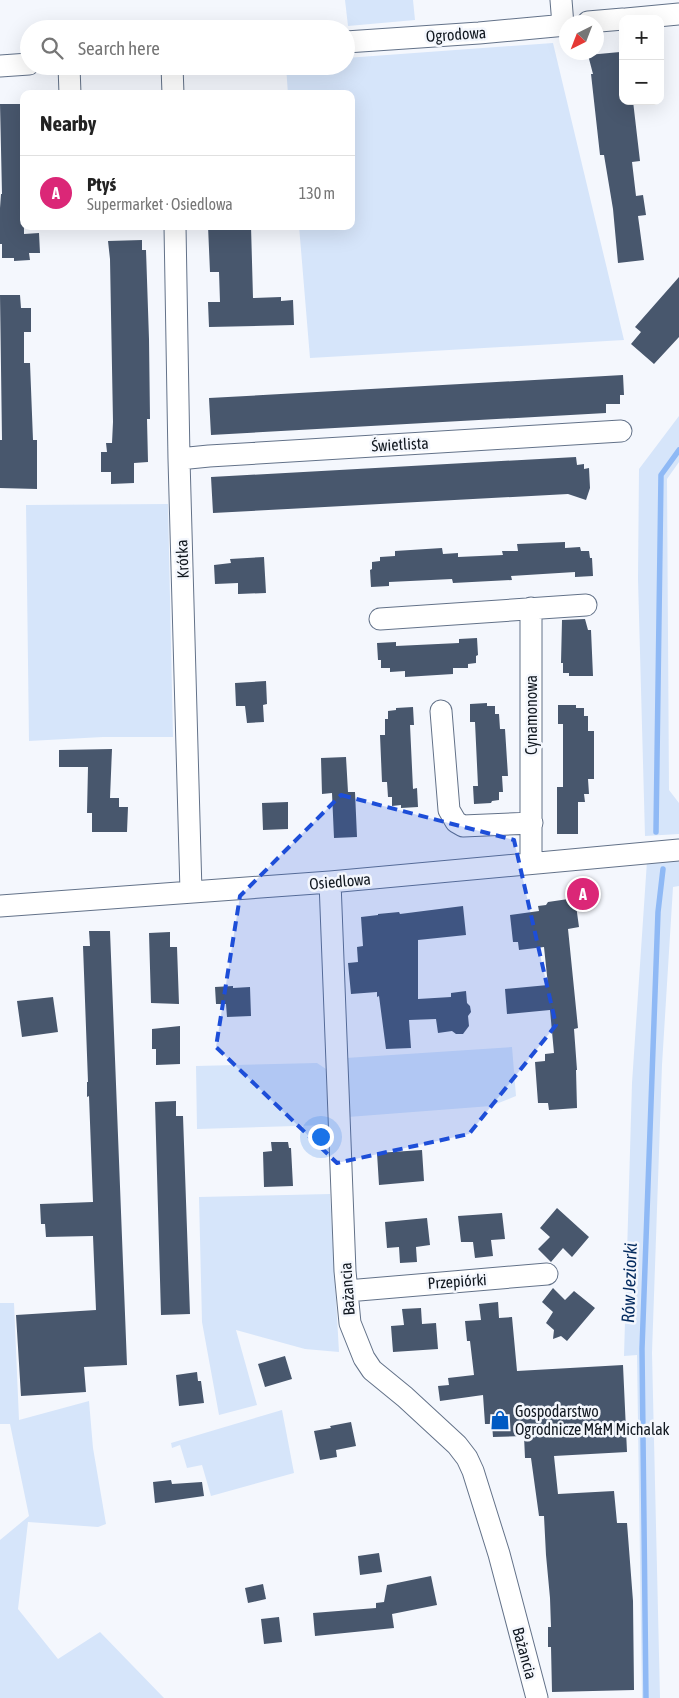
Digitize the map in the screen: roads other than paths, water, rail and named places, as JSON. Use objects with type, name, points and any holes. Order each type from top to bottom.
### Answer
[{"type":"street","points":[[561,0],[563,15]]},
{"type":"street","points":[[635,15],[655,8],[679,14]]},
{"type":"street","points":[[604,21],[619,19]]},
{"type":"street","name":"Ogrodowa","points":[[355,41],[559,26]]},
{"type":"street","points":[[0,66],[20,65]]},
{"type":"street","points":[[172,75],[173,90]]},
{"type":"street","name":"Krótka","points":[[175,230],[179,459],[191,892]]},
{"type":"street","name":"Świetlista","points":[[179,459],[621,431]]},
{"type":"street","points":[[380,619],[586,605]]},
{"type":"street","name":"Cynamonowa","points":[[531,608],[531,863]]},
{"type":"street","points":[[442,711],[449,810],[456,822],[463,826],[532,822]]},
{"type":"street","name":"Osiedlowa","points":[[0,906],[330,882],[679,850]]},
{"type":"street","name":"Bażancia","points":[[330,882],[345,1271],[357,1290],[350,1323],[364,1358],[372,1370],[457,1444],[467,1458],[473,1471],[499,1554],[537,1698]]},
{"type":"street","name":"Przepiórki","points":[[357,1290],[547,1274]]},
{"type":"waterway","points":[[656,832],[661,475],[679,450]]},
{"type":"waterway","name":"Rów Jeziorki","points":[[646,1698],[642,1349],[658,912],[663,869]]},
{"type":"place","name":"Ptyś","points":[[583,894]]},
{"type":"place","name":"Gospodarstwo Ogrodnicze M&M Michalak","points":[[500,1420]]}]
